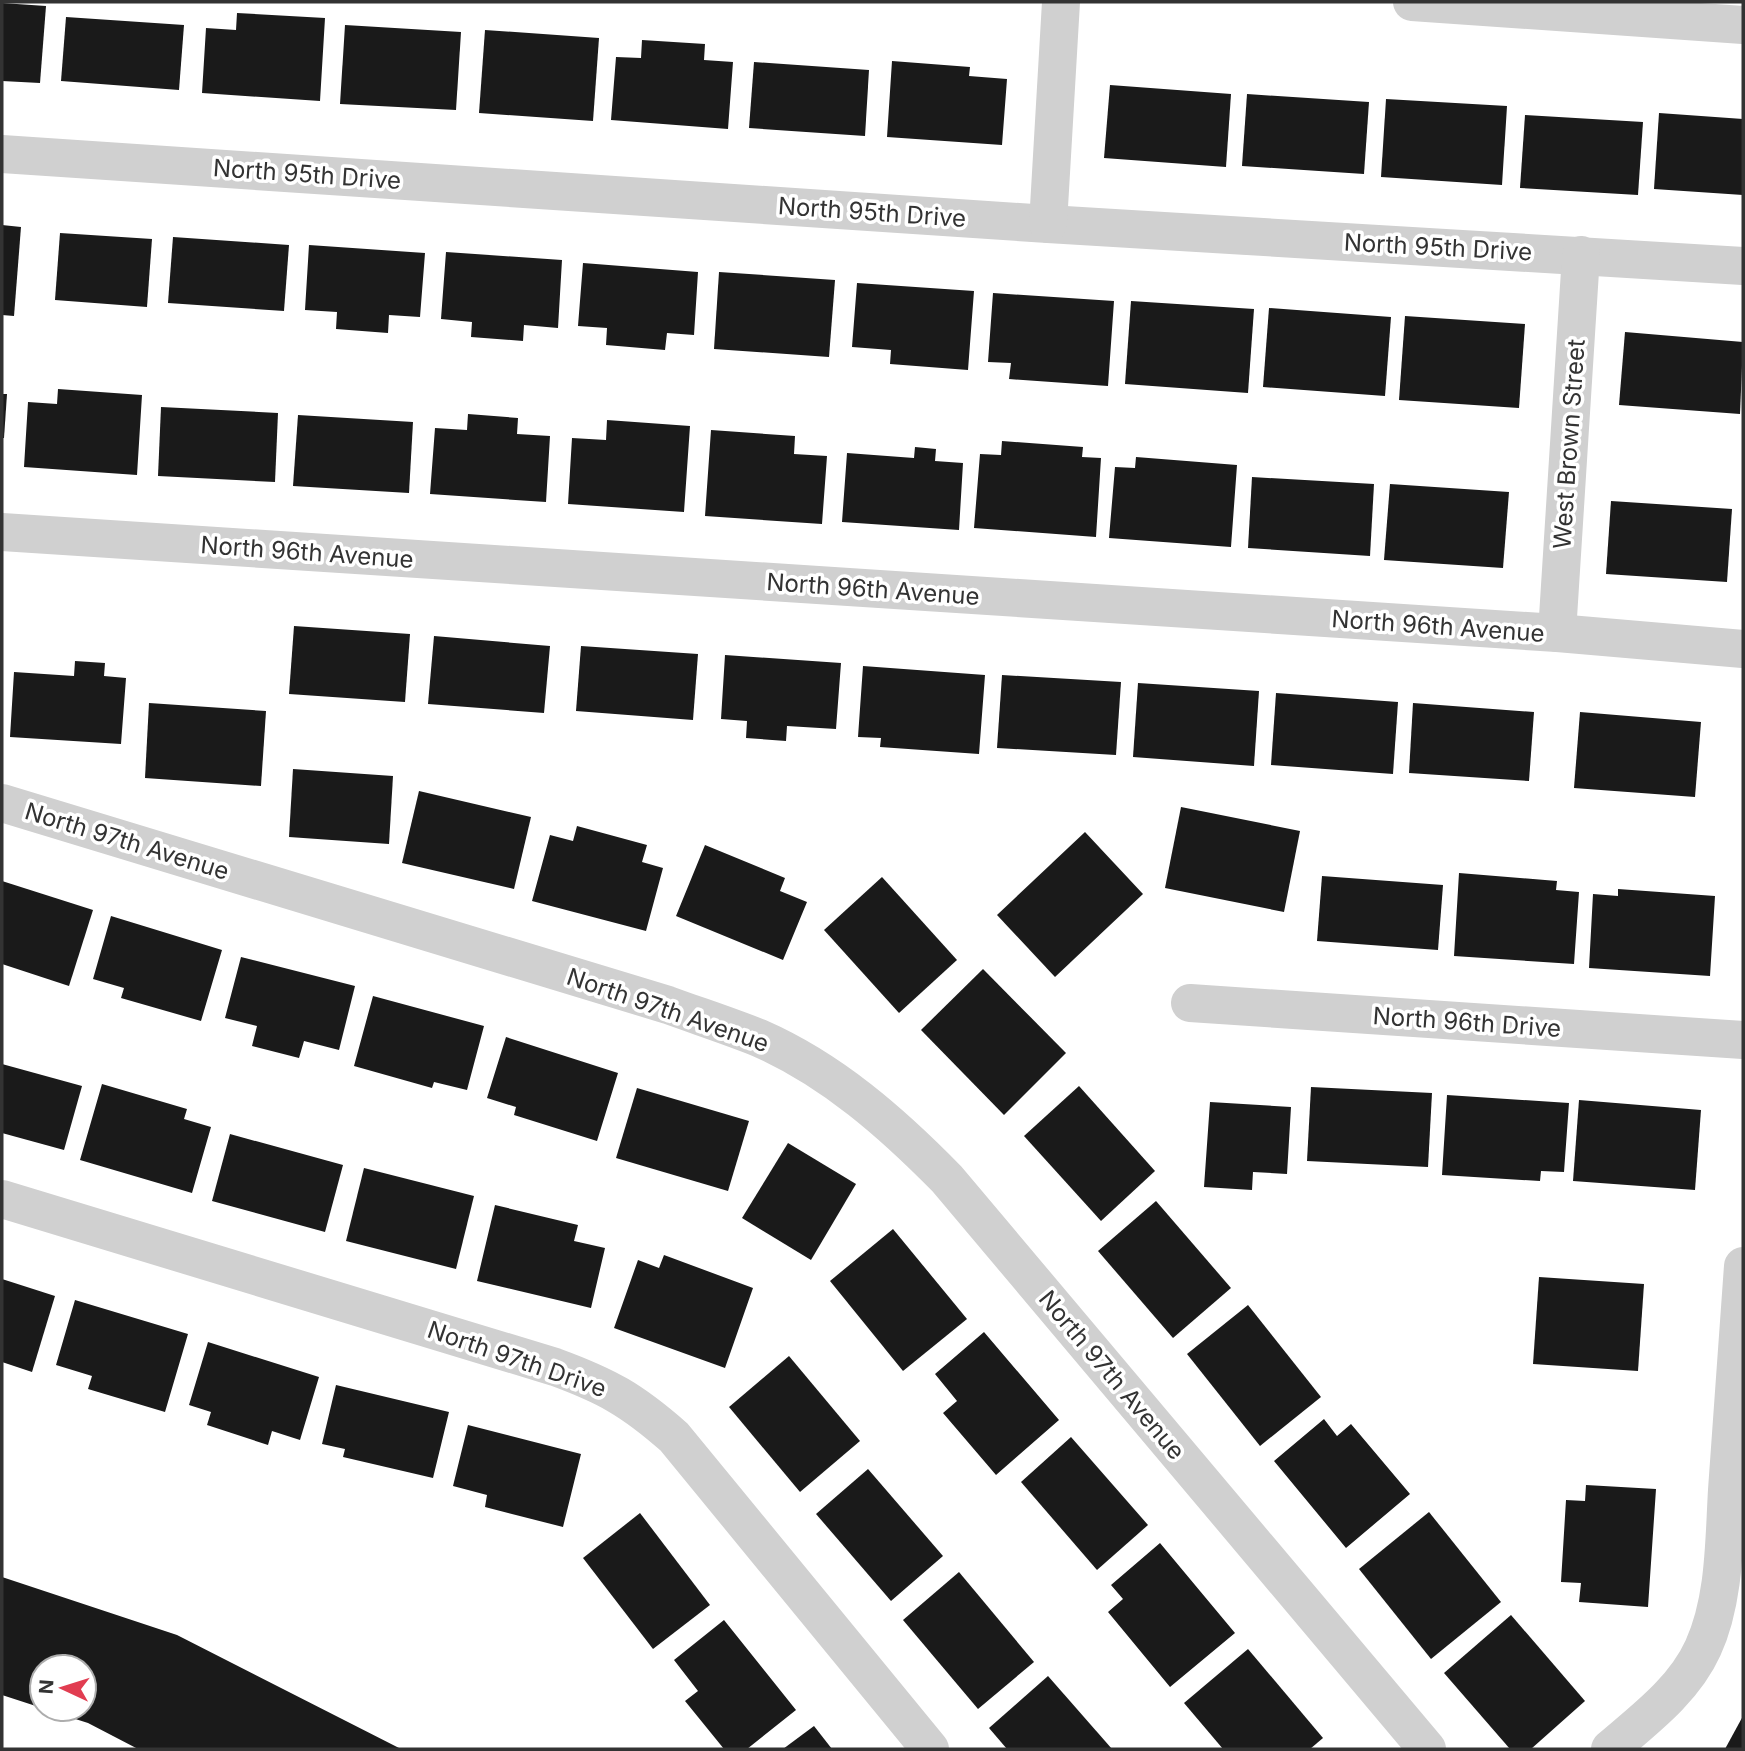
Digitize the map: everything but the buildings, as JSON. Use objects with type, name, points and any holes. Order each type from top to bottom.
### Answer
[{"type":"street","points":[[1048,224],[1061,2]]},
{"type":"street","points":[[1412,2],[1743,25]]},
{"type":"street","name":"North 95th Drive","points":[[2,154],[1048,224],[1743,266]]},
{"type":"street","name":"West Brown Street","points":[[1557,634],[1581,255]]},
{"type":"street","name":"North 96th Avenue","points":[[2,532],[1557,634],[1743,649]]},
{"type":"street","name":"North 97th Avenue","points":[[2,803],[668,1005],[761,1040],[816,1069],[848,1090],[903,1134],[947,1179],[1427,1749]]},
{"type":"street","name":"North 96th Drive","points":[[1190,1003],[1743,1040]]},
{"type":"street","name":"North 97th Drive","points":[[2,1199],[555,1367],[616,1392],[674,1437],[930,1749]]},
{"type":"street","points":[[1610,1749],[1656,1710],[1680,1685],[1699,1655],[1710,1628],[1722,1564],[1743,1266]]}]
